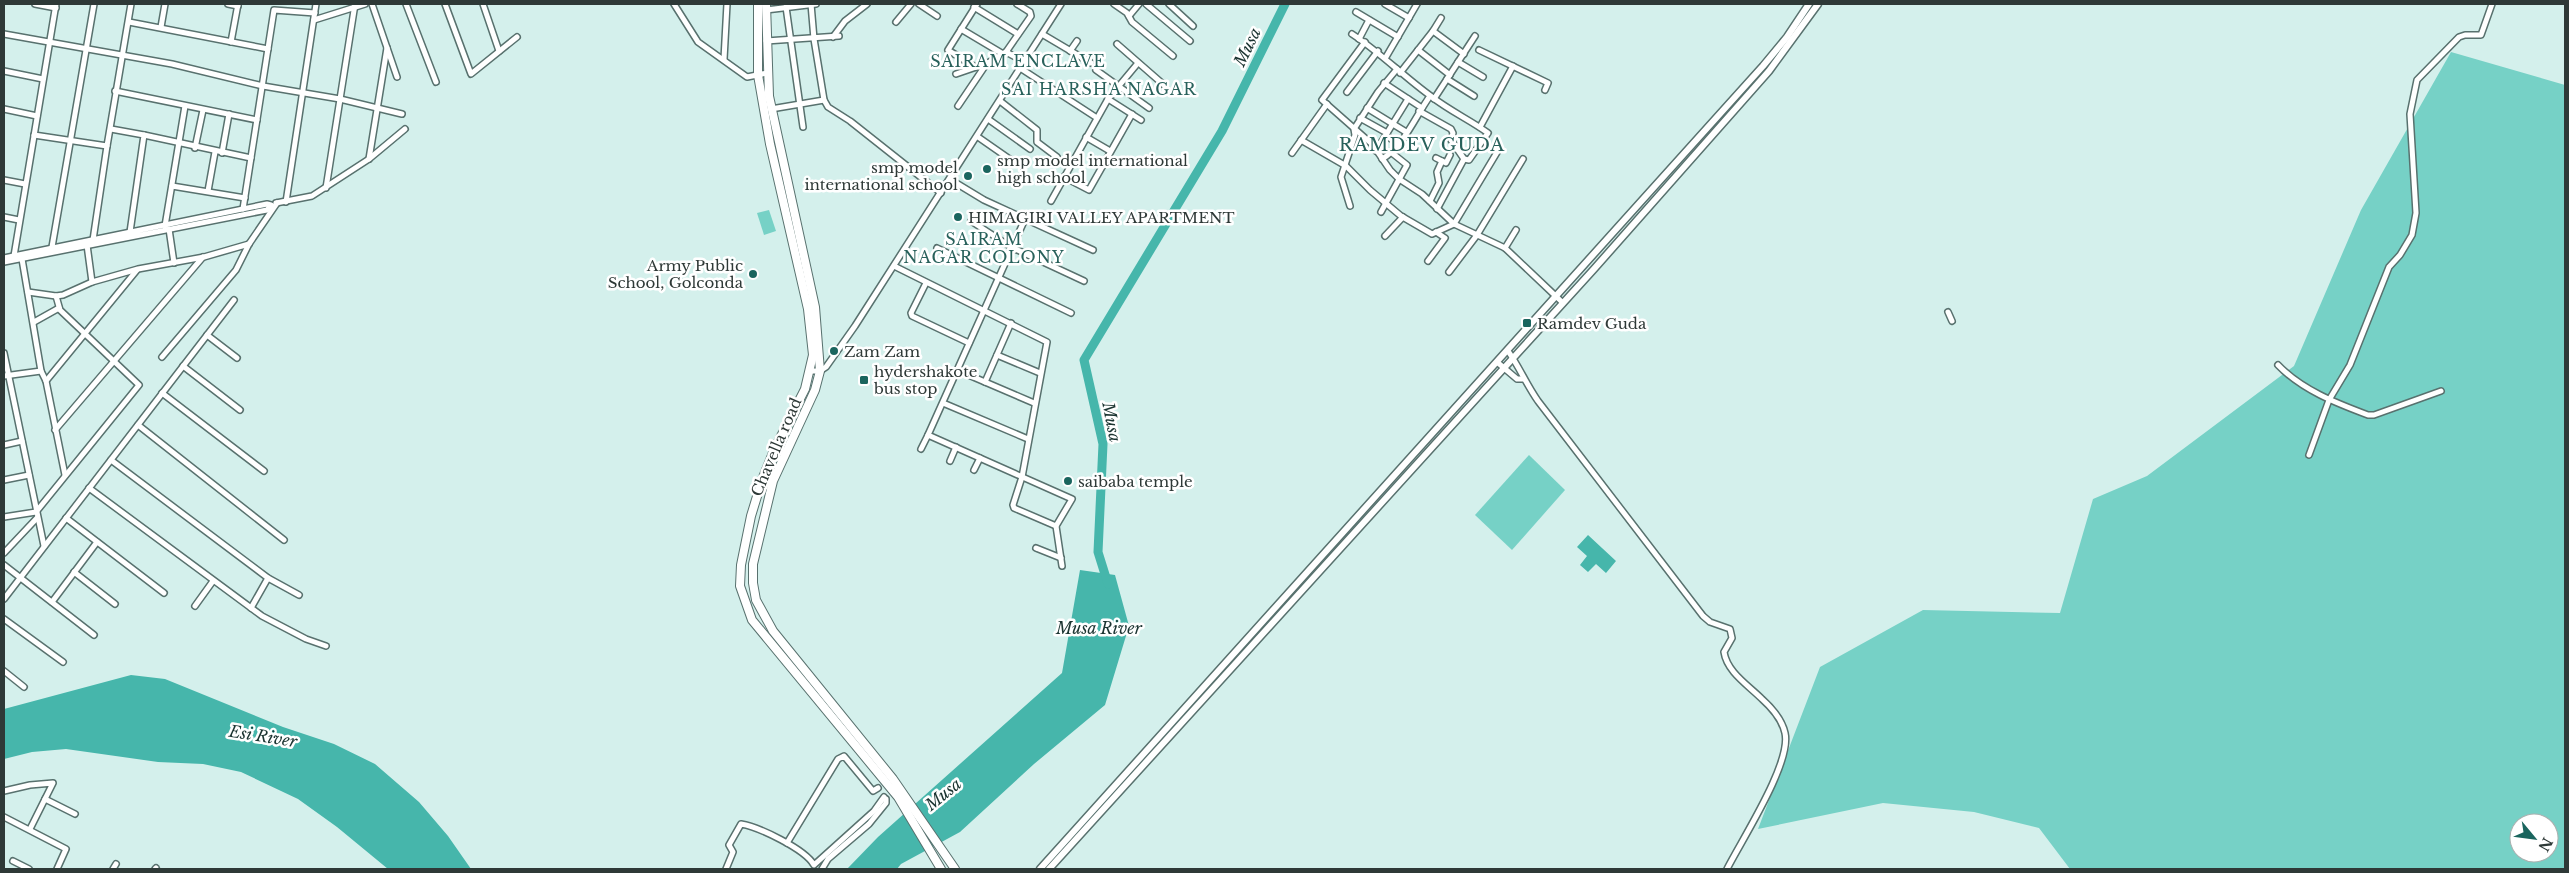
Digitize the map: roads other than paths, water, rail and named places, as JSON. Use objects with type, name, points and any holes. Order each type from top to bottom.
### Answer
[{"type":"highway","name":"Chavella road","points":[[758,4],[758,75],[770,144],[808,309],[813,355],[810,371],[797,408],[775,448],[762,480],[741,565],[740,586],[752,620],[890,782]]},
{"type":"highway","name":"Chavella road","points":[[766,7],[765,41],[771,109],[815,306],[820,371],[815,390],[773,481],[753,564],[754,592],[761,611],[773,631],[955,869]]},
{"type":"highway","points":[[890,782],[941,869]]},
{"type":"main road","points":[[1049,869],[1513,358],[1560,300],[1763,66],[1787,37],[1809,4]]},
{"type":"main road","points":[[1040,869],[1497,362],[1560,300],[1769,71],[1818,4]]},
{"type":"street","points":[[14,256],[56,6],[35,4]]},
{"type":"street","points":[[52,248],[94,4]]},
{"type":"street","points":[[93,240],[111,129],[115,91],[131,4]]},
{"type":"street","points":[[161,27],[165,4]]},
{"type":"street","points":[[228,4],[238,5],[231,42]]},
{"type":"street","points":[[243,209],[275,4]]},
{"type":"street","points":[[286,202],[316,4]]},
{"type":"street","points":[[314,20],[355,5],[365,4]]},
{"type":"street","points":[[372,4],[397,77]]},
{"type":"street","points":[[406,4],[436,82]]},
{"type":"street","points":[[445,4],[471,74],[516,37]]},
{"type":"street","points":[[483,4],[499,51]]},
{"type":"street","points":[[674,4],[698,42],[747,77],[767,73]]},
{"type":"street","points":[[724,59],[727,4]]},
{"type":"street","points":[[811,4],[814,39],[824,100],[828,107],[850,121],[941,193]]},
{"type":"street","points":[[766,7],[816,4]]},
{"type":"street","points":[[765,41],[836,37],[845,21],[867,4]]},
{"type":"street","points":[[896,22],[911,4]]},
{"type":"street","points":[[919,4],[937,16]]},
{"type":"street","points":[[956,74],[988,63],[1004,53],[1031,13],[1017,4]]},
{"type":"street","points":[[810,371],[820,371],[834,357],[951,180],[1061,4]]},
{"type":"street","points":[[1114,4],[1129,16],[1132,22],[1173,56]]},
{"type":"street","points":[[1129,16],[1139,4]]},
{"type":"street","points":[[1146,4],[1190,42]]},
{"type":"street","points":[[1169,4],[1193,26]]},
{"type":"street","points":[[1385,4],[1409,18]]},
{"type":"street","points":[[1386,57],[1417,4]]},
{"type":"street","points":[[2309,455],[2329,400],[2350,365],[2389,267],[2400,255],[2412,235],[2416,213],[2410,114],[2418,80],[2459,37],[2481,35],[2492,4]]},
{"type":"street","points":[[326,188],[355,5]]},
{"type":"street","points":[[975,67],[948,50],[976,5],[1018,34]]},
{"type":"street","points":[[786,7],[798,104],[803,127]]},
{"type":"street","points":[[274,10],[315,13]]},
{"type":"street","points":[[1356,12],[1398,37]]},
{"type":"street","points":[[1350,206],[1341,177],[1355,135],[1354,130],[1360,118],[1384,84],[1418,50],[1441,18]]},
{"type":"street","points":[[1359,39],[1369,20]]},
{"type":"street","points":[[129,22],[268,49]]},
{"type":"street","points":[[961,28],[1004,53],[1025,62]]},
{"type":"street","points":[[1433,31],[1464,54]]},
{"type":"street","points":[[4,34],[122,55],[402,114]]},
{"type":"street","points":[[1042,34],[1091,64]]},
{"type":"street","points":[[1352,34],[1386,57],[1398,71],[1432,98],[1480,127],[1488,135],[1474,156],[1469,160],[1464,159]]},
{"type":"street","points":[[1382,159],[1392,153],[1400,144],[1421,109],[1448,77],[1475,36]]},
{"type":"street","points":[[1070,51],[1077,41]]},
{"type":"street","points":[[1365,42],[1322,100],[1354,130],[1364,136],[1399,179],[1430,201],[1454,224],[1505,248],[1560,300]]},
{"type":"street","points":[[1117,44],[1164,85]]},
{"type":"street","points":[[370,159],[387,48]]},
{"type":"street","points":[[1418,50],[1448,77],[1474,96]]},
{"type":"street","points":[[1480,50],[1548,83],[1545,90]]},
{"type":"street","points":[[1348,92],[1378,51]]},
{"type":"street","points":[[1458,62],[1483,78]]},
{"type":"street","points":[[958,106],[988,63]]},
{"type":"street","points":[[1051,201],[1108,99],[1138,63]]},
{"type":"street","points":[[1480,127],[1513,66]]},
{"type":"street","points":[[1020,68],[1097,118]]},
{"type":"street","points":[[1096,70],[1149,108]]},
{"type":"street","points":[[4,71],[43,78]]},
{"type":"street","points":[[1384,84],[1451,129],[1453,133],[1451,140],[1464,159]]},
{"type":"street","points":[[115,91],[257,120]]},
{"type":"street","points":[[1108,99],[1141,120]]},
{"type":"street","points":[[1376,151],[1408,99]]},
{"type":"street","points":[[771,109],[824,100]]},
{"type":"street","points":[[1000,101],[1037,130],[1036,142],[1057,157]]},
{"type":"street","points":[[1292,153],[1327,104]]},
{"type":"street","points":[[174,263],[167,227],[185,106]]},
{"type":"street","points":[[4,108],[37,116]]},
{"type":"street","points":[[1367,108],[1406,132]]},
{"type":"street","points":[[195,148],[203,110]]},
{"type":"street","points":[[222,153],[230,114]]},
{"type":"street","points":[[1064,177],[1089,190],[1132,114]]},
{"type":"street","points":[[988,118],[1030,150]]},
{"type":"street","points":[[1360,118],[1400,144]]},
{"type":"street","points":[[111,129],[195,148],[251,158]]},
{"type":"street","points":[[4,262],[243,209],[312,196],[370,159],[405,129]]},
{"type":"street","points":[[34,135],[107,146]]},
{"type":"street","points":[[130,232],[144,135]]},
{"type":"street","points":[[978,137],[1011,160]]},
{"type":"street","points":[[1086,138],[1110,151]]},
{"type":"street","points":[[1301,140],[1346,166],[1403,217],[1432,234],[1454,224],[1500,149]]},
{"type":"street","points":[[208,191],[215,152]]},
{"type":"street","points":[[1381,212],[1407,165],[1392,153]]},
{"type":"street","points":[[1436,158],[1446,163],[1450,155]]},
{"type":"street","points":[[1449,272],[1478,235],[1523,158]]},
{"type":"street","points":[[1437,209],[1464,159]]},
{"type":"street","points":[[1430,201],[1440,179],[1437,172],[1442,161]]},
{"type":"street","points":[[4,180],[25,184]]},
{"type":"street","points":[[951,180],[984,200],[1093,250]]},
{"type":"street","points":[[1438,185],[1447,191]]},
{"type":"street","points":[[172,186],[244,198]]},
{"type":"street","points":[[162,357],[236,270],[250,244],[277,203]]},
{"type":"street","points":[[4,258],[130,232],[267,210],[271,205]]},
{"type":"street","points":[[4,217],[19,220]]},
{"type":"street","points":[[1385,236],[1403,217]]},
{"type":"street","points":[[921,449],[1025,219]]},
{"type":"street","points":[[971,220],[1011,247],[1084,281]]},
{"type":"street","points":[[1505,248],[1516,230]]},
{"type":"street","points":[[1428,261],[1445,238],[1436,232]]},
{"type":"street","points":[[28,292],[56,296],[92,282],[138,270],[204,257],[250,244]]},
{"type":"street","points":[[87,245],[92,282]]},
{"type":"street","points":[[937,248],[998,280],[1071,312]]},
{"type":"street","points":[[55,430],[114,359],[204,257]]},
{"type":"street","points":[[22,259],[41,371],[46,381],[65,475]]},
{"type":"street","points":[[894,266],[1047,342],[1034,403],[1022,476],[1013,503],[1014,508],[1056,526]]},
{"type":"street","points":[[46,381],[138,270]]},
{"type":"street","points":[[926,283],[911,313],[912,316],[969,343]]},
{"type":"street","points":[[4,553],[139,385],[59,308],[56,296]]},
{"type":"street","points":[[4,599],[19,577],[234,300]]},
{"type":"street","points":[[34,322],[59,308]]},
{"type":"street","points":[[1948,312],[1952,321]]},
{"type":"street","points":[[985,382],[1011,323]]},
{"type":"street","points":[[207,335],[237,358]]},
{"type":"street","points":[[1508,351],[1523,374],[1523,380],[1703,616],[1710,622],[1730,629],[1732,638],[1724,652],[1726,660],[1737,676],[1776,714],[1783,726],[1786,741],[1776,774],[1726,869]]},
{"type":"street","points":[[4,353],[6,375],[44,546]]},
{"type":"street","points":[[997,355],[1040,373]]},
{"type":"street","points":[[1497,362],[1517,379],[1523,380]]},
{"type":"street","points":[[2278,365],[2288,375],[2329,400],[2368,415],[2374,415],[2440,392]]},
{"type":"street","points":[[184,366],[240,410]]},
{"type":"street","points":[[957,370],[1034,403]]},
{"type":"street","points":[[6,375],[41,371]]},
{"type":"street","points":[[162,393],[264,471]]},
{"type":"street","points":[[942,403],[1028,439]]},
{"type":"street","points":[[138,425],[284,540]]},
{"type":"street","points":[[928,435],[1072,499],[1056,526],[1062,566]]},
{"type":"street","points":[[4,445],[22,441]]},
{"type":"street","points":[[950,462],[956,447]]},
{"type":"street","points":[[974,470],[980,458]]},
{"type":"street","points":[[111,460],[268,578],[299,595]]},
{"type":"street","points":[[4,480],[29,475]]},
{"type":"street","points":[[89,488],[251,608],[306,639],[326,646]]},
{"type":"street","points":[[4,517],[36,515]]},
{"type":"street","points":[[66,518],[164,593]]},
{"type":"street","points":[[52,602],[97,542]]},
{"type":"street","points":[[1036,548],[1061,558]]},
{"type":"street","points":[[4,565],[94,635]]},
{"type":"street","points":[[74,572],[115,604]]},
{"type":"street","points":[[251,608],[268,578]]},
{"type":"street","points":[[195,606],[213,581]]},
{"type":"street","points":[[4,619],[63,662]]},
{"type":"street","points":[[4,671],[24,686]]},
{"type":"street","points":[[726,869],[733,852],[729,845],[741,824],[752,826],[787,843],[812,867],[874,811],[880,805],[876,791],[844,756],[838,759],[787,843]]},
{"type":"street","points":[[4,791],[30,784],[53,783],[30,829]]},
{"type":"street","points":[[822,869],[828,859],[869,824],[886,803],[885,798],[879,801]]},
{"type":"street","points":[[45,799],[75,814]]},
{"type":"street","points":[[4,817],[66,849],[57,869]]},
{"type":"street","points":[[12,861],[29,869]]},
{"type":"water","points":[[1588,535],[1616,561],[1606,573],[1596,564],[1588,572],[1580,565],[1587,556],[1577,547]]},
{"type":"water","name":"Musa River","points":[[1080,570],[1115,575],[1129,626],[1105,705],[1034,764],[960,832],[901,864],[897,869],[847,869],[878,837],[1062,673]]},
{"type":"water","name":"Esi River","points":[[131,675],[165,679],[283,727],[334,744],[375,764],[419,802],[448,836],[471,869],[388,869],[337,827],[298,799],[241,772],[203,764],[158,762],[66,749],[32,752],[4,759],[4,709]]},
{"type":"waterway","name":"Musa","points":[[1108,584],[1098,552],[1103,444],[1084,360],[1222,131],[1285,4]]},
{"type":"place","name":"smp model international high school","points":[[987,169]]},
{"type":"place","name":"smp model international school","points":[[968,176]]},
{"type":"place","name":"HIMAGIRI VALLEY APARTMENT","points":[[958,217]]},
{"type":"place","name":"Army Public School, Golconda","points":[[753,274]]},
{"type":"place","name":"Ramdev Guda","points":[[1527,323]]},
{"type":"place","name":"Zam Zam","points":[[834,351]]},
{"type":"place","name":"hydershakote bus stop","points":[[864,380]]},
{"type":"place","name":"saibaba temple","points":[[1068,481]]},
{"type":"district","name":"SAIRAM ENCLAVE","points":[[1018,61]]},
{"type":"district","name":"SAI HARSHA NAGAR","points":[[1099,89]]},
{"type":"district","name":"RAMDEV GUDA","points":[[1422,145]]},
{"type":"district","name":"SAIRAM NAGAR COLONY","points":[[984,248]]}]
